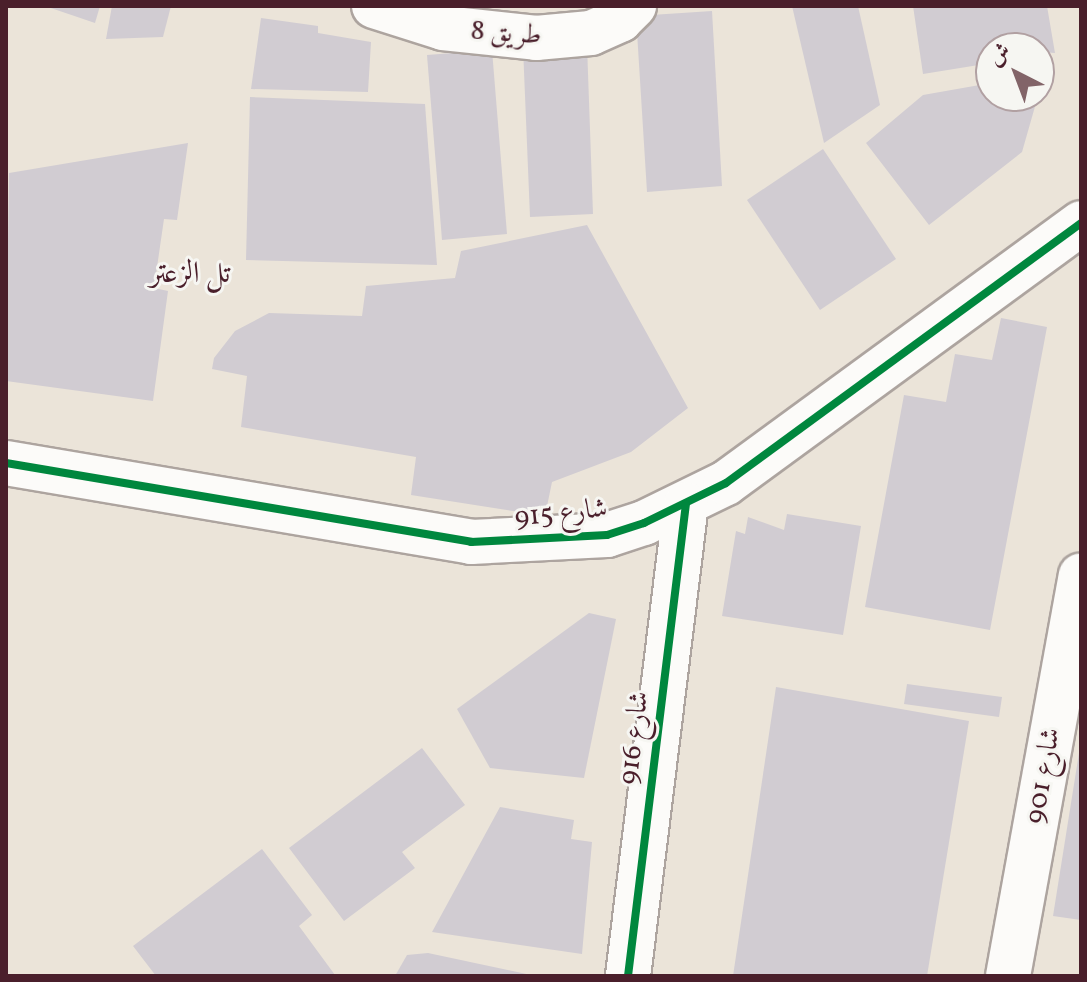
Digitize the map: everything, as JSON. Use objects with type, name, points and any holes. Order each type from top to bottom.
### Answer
[{"type":"street","name":"طريق 8","points":[[374,6],[443,28],[536,38],[591,33],[620,20],[634,6]]},
{"type":"street","name":"شارع 915","points":[[6,463],[471,542],[607,535],[686,505],[769,453],[1081,223]]},
{"type":"street","name":"شارع 916","points":[[628,976],[686,505]]},
{"type":"street","name":"شارع 901","points":[[1008,976],[1081,576]]},
{"type":"building","points":[[45,6],[100,6],[95,23]]},
{"type":"building","points":[[112,6],[171,6],[163,37],[106,39]]},
{"type":"building","points":[[792,6],[858,6],[880,105],[824,143]]},
{"type":"building","points":[[913,6],[1047,6],[1051,32],[975,32],[975,66],[923,74]]},
{"type":"building","points":[[712,11],[722,186],[647,192],[636,16]]},
{"type":"building","points":[[261,18],[318,26],[318,33],[371,42],[368,92],[251,89]]},
{"type":"building","points":[[587,45],[593,214],[530,217],[523,47]]},
{"type":"building","points":[[492,50],[507,234],[442,240],[427,55]]},
{"type":"building","points":[[975,86],[975,112],[1033,112],[1022,152],[929,225],[866,143],[923,95]]},
{"type":"building","points":[[250,97],[425,104],[437,265],[246,260]]},
{"type":"building","points":[[188,143],[177,220],[164,219],[154,288],[168,291],[153,401],[6,381],[9,173]]},
{"type":"building","points":[[823,149],[896,259],[820,310],[747,200]]},
{"type":"building","points":[[587,225],[688,408],[631,452],[552,482],[545,516],[411,495],[416,457],[241,427],[247,376],[212,369],[214,358],[235,331],[269,313],[362,316],[366,286],[455,278],[461,251]]},
{"type":"building","points":[[1001,318],[1047,327],[990,630],[865,607],[904,395],[946,402],[955,354],[992,360]]},
{"type":"building","points":[[787,514],[861,526],[843,635],[722,616],[736,531],[745,534],[748,517],[784,530]]},
{"type":"building","points":[[589,613],[616,619],[584,778],[490,768],[457,709]]},
{"type":"building","points":[[907,684],[1002,697],[999,717],[904,704]]},
{"type":"building","points":[[776,687],[969,721],[927,976],[733,976]]},
{"type":"building","points":[[422,748],[465,805],[402,852],[415,868],[344,921],[289,848]]},
{"type":"building","points":[[1081,753],[1081,920],[1053,916]]},
{"type":"building","points":[[500,807],[574,820],[571,839],[592,842],[582,954],[432,932]]},
{"type":"building","points":[[262,849],[312,915],[299,926],[335,975],[156,976],[133,946]]},
{"type":"building","points":[[428,953],[531,976],[395,976],[407,955]]},
{"type":"cycle path","points":[[6,463],[471,542],[607,535],[644,523],[726,483],[1081,223]]},
{"type":"cycle path","points":[[628,976],[686,505]]},
{"type":"district","name":"تل الزعتر","points":[[190,274]]}]
